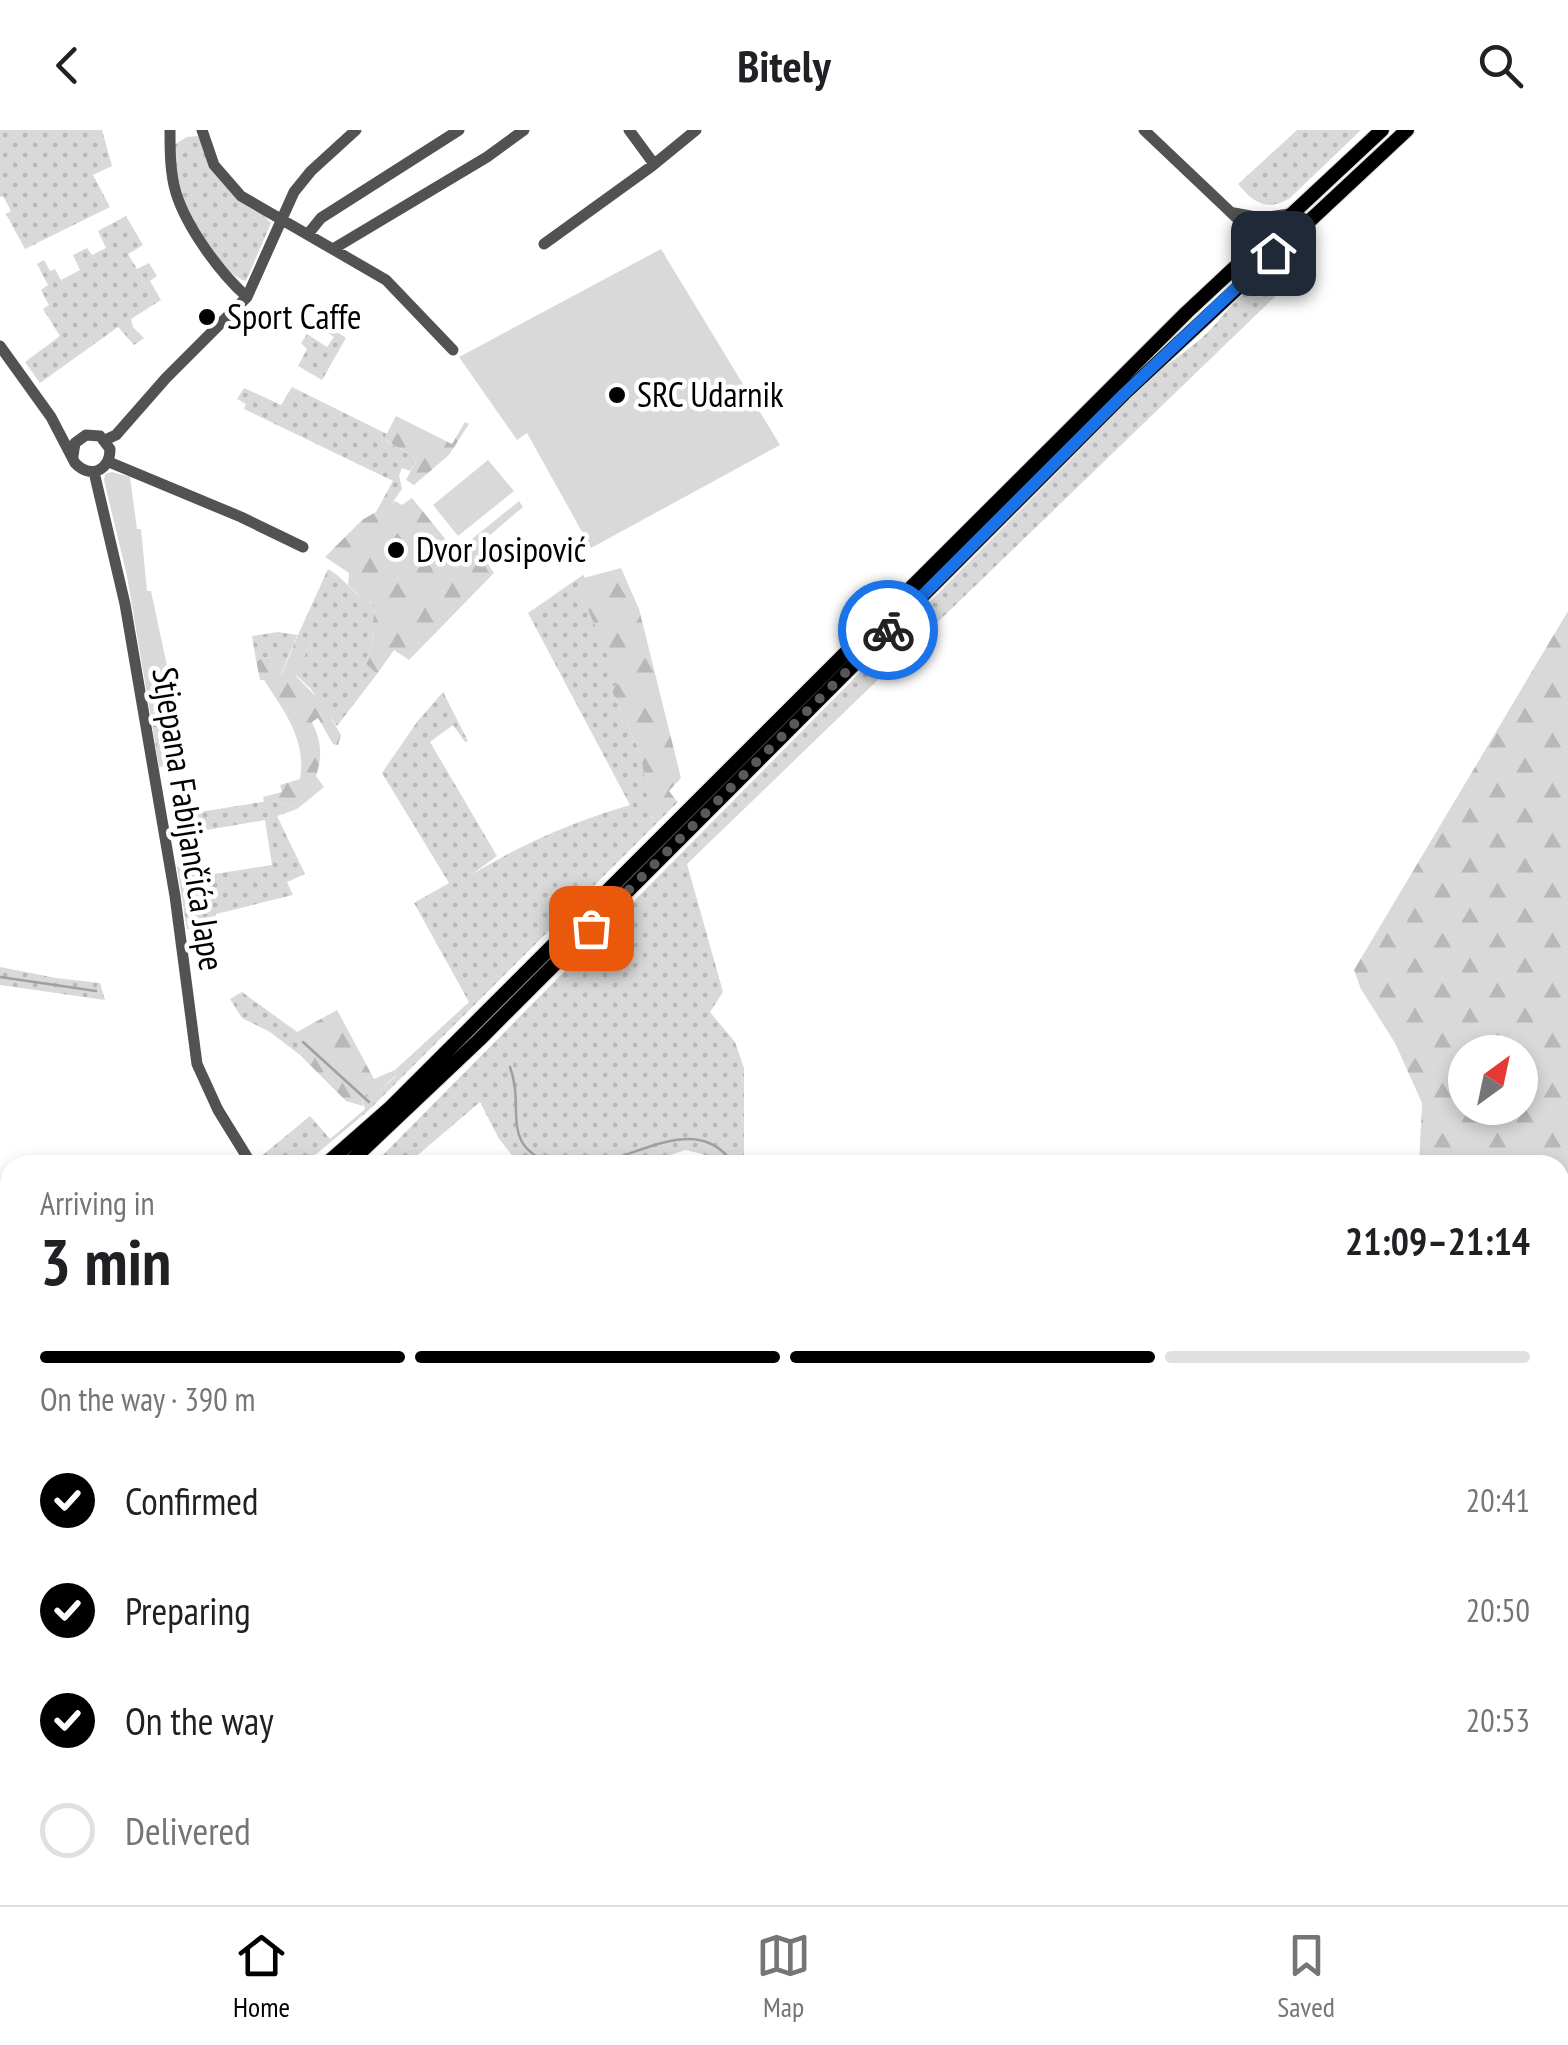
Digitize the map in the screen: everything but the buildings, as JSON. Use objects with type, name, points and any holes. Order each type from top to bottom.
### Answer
[{"type":"main road","points":[[335,1155],[418,1081],[1261,241],[1382,130]]},
{"type":"main road","points":[[359,1155],[453,1066],[1124,394],[1407,130]]},
{"type":"street","points":[[170,130],[173,178],[180,202],[224,275],[247,297]]},
{"type":"street","points":[[202,130],[209,154],[228,184],[252,204],[386,280],[453,350]]},
{"type":"street","points":[[51,416],[68,431],[105,440],[116,434],[247,297],[282,218],[305,178],[356,130]]},
{"type":"street","points":[[308,234],[321,218],[459,130]]},
{"type":"street","points":[[333,249],[487,157],[524,130]]},
{"type":"street","points":[[629,130],[654,164]]},
{"type":"street","points":[[544,244],[696,130]]},
{"type":"street","points":[[1144,130],[1261,241]]},
{"type":"street","points":[[1230,212],[1261,218],[1290,214]]},
{"type":"street","points":[[0,346],[51,416],[80,468],[94,472],[108,462],[110,449],[105,440]]},
{"type":"street","points":[[73,456],[75,443],[86,435]]},
{"type":"street","points":[[108,462],[254,522],[303,547]]},
{"type":"street","name":"Stjepana Fabijančića Jape","points":[[94,472],[125,604],[175,896],[198,1064],[218,1110],[246,1155]]},
{"type":"green space","points":[[0,130],[102,130],[112,166],[93,175],[110,207],[25,249],[6,214],[11,211],[0,197]]},
{"type":"green space","points":[[1297,130],[1361,130],[1290,198],[1268,205],[1255,200],[1238,184]]},
{"type":"green space","points":[[198,136],[206,155],[271,223],[246,281],[227,269],[208,244],[179,188],[174,145]]},
{"type":"green space","points":[[126,216],[143,245],[128,254],[137,269],[149,263],[157,276],[150,281],[161,300],[131,319],[144,338],[134,345],[118,327],[40,383],[25,362],[60,336],[43,309],[49,305],[41,290],[48,285],[37,264],[44,260],[61,280],[80,270],[73,255],[87,248],[92,255],[106,248],[98,231]]},
{"type":"green space","name":"SRC Udarnik","points":[[661,249],[780,445],[591,548],[527,433],[517,440],[459,357]]},
{"type":"green space","points":[[1256,287],[1285,287],[687,864],[723,992],[710,1012],[735,1042],[744,1068],[744,1155],[705,1155],[686,1150],[670,1155],[512,1155],[480,1102],[418,1155],[383,1155],[1156,373],[1206,334],[1240,297]]},
{"type":"green space","points":[[318,320],[346,338],[322,380],[298,366],[307,349],[301,343],[307,334],[327,347],[334,337],[315,324]]},
{"type":"green space","points":[[292,387],[387,434],[385,440],[417,459],[410,471],[402,468],[402,489],[390,506],[376,512],[393,481],[244,409],[246,404],[237,399],[244,388],[281,405]]},
{"type":"green space","points":[[396,416],[452,444],[465,422],[469,424],[449,455],[414,485],[406,480],[417,459],[384,439]]},
{"type":"green space","points":[[488,460],[514,491],[458,536],[433,505]]},
{"type":"green space","points":[[105,474],[130,477],[137,529],[141,529],[147,591],[151,591],[176,708],[150,712],[127,576],[104,480]]},
{"type":"green space","points":[[412,498],[456,552],[519,501],[523,507],[489,536],[492,544],[486,558],[494,573],[409,660],[394,650],[377,674],[365,663],[372,646],[374,604],[348,585],[349,573],[325,557],[362,520],[395,501],[402,505]]},
{"type":"green space","points":[[621,568],[639,609],[681,778],[669,791],[676,800],[654,821],[641,754],[611,689],[619,683],[579,588],[584,578]]},
{"type":"green space","points":[[328,569],[374,604],[372,646],[365,663],[377,674],[337,726],[296,675],[311,641],[297,636],[280,676],[274,657],[256,660],[252,636],[278,632],[298,635]]},
{"type":"green space","points":[[583,575],[586,580],[580,588],[619,683],[611,689],[641,754],[653,820],[678,802],[368,1111],[315,1155],[263,1155],[310,1116],[330,1139],[365,1109],[362,1100],[369,1090],[376,1094],[396,1076],[395,1070],[469,1002],[414,903],[449,883],[382,773],[443,692],[468,741],[453,725],[430,742],[497,856],[471,875],[548,835],[630,805],[528,613]]},
{"type":"green space","points":[[1568,611],[1568,1155],[1419,1155],[1422,1103],[1395,1043],[1361,989],[1354,970]]},
{"type":"green space","points":[[298,635],[311,641],[296,676],[323,704],[341,735],[338,745],[333,744],[318,718],[312,722],[320,748],[316,776],[324,787],[297,809],[274,800],[264,802],[263,797],[282,792],[280,785],[300,779],[301,765],[292,726],[264,680],[260,680],[256,660],[274,657],[281,675]]},
{"type":"green space","points":[[176,708],[187,763],[159,767],[150,712]]},
{"type":"green space","points":[[274,800],[297,809],[277,816],[305,874],[287,882],[293,895],[216,914],[215,925],[187,929],[177,867],[193,863],[195,877],[272,865],[265,820],[189,833],[187,814]]},
{"type":"green space","points":[[0,967],[100,983],[105,1000],[0,985]]},
{"type":"green space","points":[[242,992],[311,1042],[300,1055],[270,1032],[242,1018],[230,999]]},
{"type":"green space","points":[[337,1010],[374,1079],[395,1070],[396,1075],[375,1095],[369,1091],[362,1100],[363,1106],[346,1101],[300,1055],[311,1042],[297,1032]]},
{"type":"waterway","points":[[0,977],[96,991]]},
{"type":"waterway","points":[[303,1042],[369,1102]]},
{"type":"waterway","points":[[510,1067],[519,1137],[535,1155]]},
{"type":"waterway","points":[[625,1155],[679,1140],[713,1145],[726,1155]]},
{"type":"way so far","points":[[591,928],[888,630]]},
{"type":"place","name":"Sport Caffe","points":[[207,317]]},
{"type":"place","name":"SRC Udarnik","points":[[617,395]]},
{"type":"place","name":"Dvor Josipović","points":[[396,550]]},
{"type":"route","points":[[888,630],[1124,394],[1273,253]]}]
